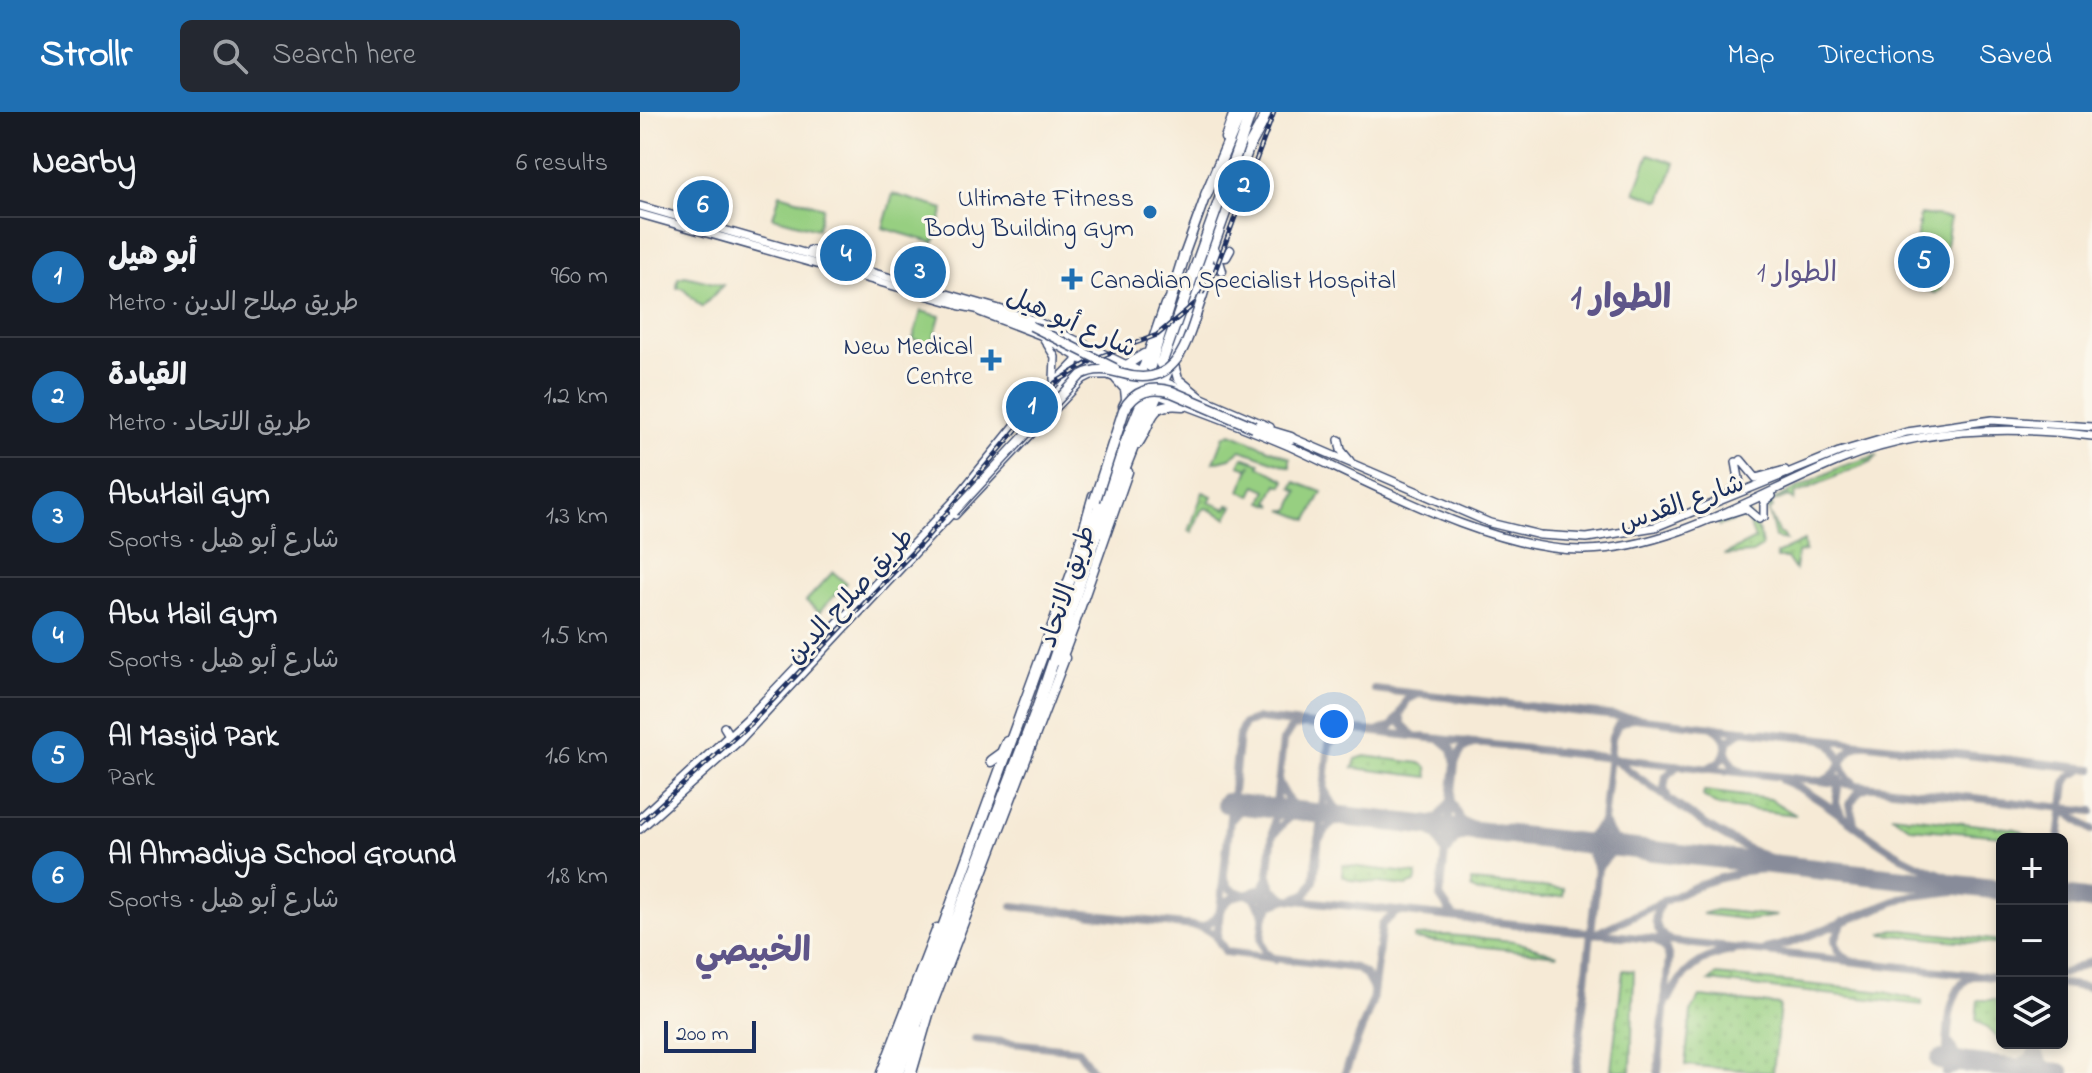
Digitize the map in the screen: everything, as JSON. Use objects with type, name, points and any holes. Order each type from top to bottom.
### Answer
[{"type":"highway","name":"طريق الاتحاد","points":[[1150,372],[1254,112]]},
{"type":"highway","points":[[1250,145],[1265,112]]},
{"type":"highway","name":"طريق الاتحاد","points":[[1150,372],[1190,261],[1237,113]]},
{"type":"highway","points":[[1206,195],[1237,113]]},
{"type":"highway","points":[[1150,372],[1184,256]]},
{"type":"highway","points":[[1097,504],[1124,410],[1132,399],[1144,391],[1158,389],[1172,392],[1288,441]]},
{"type":"highway","name":"طريق الاتحاد","points":[[898,1073],[990,839],[1144,399]]},
{"type":"highway","points":[[1097,504],[1118,447],[1144,399]]},
{"type":"highway","name":"طريق الاتحاد","points":[[890,1073],[1017,732],[1097,504]]},
{"type":"highway","points":[[1038,706],[1074,624]]},
{"type":"highway","points":[[998,742],[996,758],[1017,732]]},
{"type":"highway","points":[[970,911],[990,839]]},
{"type":"highway","points":[[937,928],[964,863],[973,852]]},
{"type":"main road","name":"طريق الاتحاد","points":[[1150,372],[1173,361],[1250,145]]},
{"type":"main road","name":"طريق الاتحاد","points":[[910,1073],[932,1007],[1067,652],[1074,624],[1138,444],[1153,336],[1206,195]]},
{"type":"main road","name":"شارع أبو هيل","points":[[640,206],[996,308],[1063,334],[1125,366],[1150,372]]},
{"type":"main road","name":"شارع أبو هيل","points":[[640,214],[959,305],[1040,335],[1112,377],[1150,372]]},
{"type":"main road","points":[[1219,234],[1218,254],[1222,271]]},
{"type":"main road","points":[[798,250],[819,250],[831,238],[835,256],[854,266]]},
{"type":"main road","points":[[1218,254],[1225,258],[1230,250]]},
{"type":"main road","points":[[959,305],[998,313],[1159,375],[1178,361],[1218,254]]},
{"type":"main road","points":[[1063,334],[1074,345],[1078,357],[1073,375]]},
{"type":"main road","points":[[1040,335],[1055,357],[1053,383]]},
{"type":"main road","points":[[1125,366],[1143,356],[1153,336]]},
{"type":"main road","points":[[1078,357],[1092,352],[1109,358]]},
{"type":"main road","name":"طريق صلاح الدين","points":[[733,733],[968,486],[1078,357]]},
{"type":"main road","points":[[1173,361],[1178,379],[1200,397]]},
{"type":"main road","points":[[1073,375],[1096,369]]},
{"type":"main road","points":[[954,512],[1077,378],[1104,369],[1150,372]]},
{"type":"main road","points":[[1074,568],[1079,536],[1151,384],[1150,372]]},
{"type":"main road","points":[[1150,372],[1151,384]]},
{"type":"main road","points":[[1150,372],[1151,384]]},
{"type":"main road","points":[[1144,399],[1150,372]]},
{"type":"main road","name":"شارع أبو هيل","points":[[1144,399],[1150,372]]},
{"type":"main road","name":"شارع القدس","points":[[1150,372],[1288,441],[1497,536],[1558,549],[1604,551],[1636,543],[1878,448],[1943,434],[2010,429],[2092,436]]},
{"type":"main road","name":"طريق صلاح الدين","points":[[640,829],[741,745],[758,721],[860,616],[1073,375]]},
{"type":"main road","points":[[941,526],[974,499],[1083,379],[1091,375],[1112,377],[1125,389],[1144,399]]},
{"type":"main road","points":[[1169,399],[1165,391],[1171,388],[1200,397]]},
{"type":"main road","name":"شارع القدس","points":[[1144,399],[1169,399],[1332,455],[1490,523],[1548,536],[1587,538],[1629,533],[1875,440],[1949,424],[1999,420],[2092,427]]},
{"type":"main road","points":[[1138,444],[1157,409],[1165,404],[1183,406]]},
{"type":"main road","points":[[1339,440],[1342,453],[1355,465]]},
{"type":"main road","points":[[1704,507],[1739,485],[1738,461],[1756,478],[1799,468]]},
{"type":"main road","points":[[1705,518],[1718,518],[1746,508],[1761,518],[1766,500],[1796,485],[1804,476]]},
{"type":"main road","points":[[1636,543],[1645,547]]},
{"type":"main road","points":[[758,721],[793,679],[791,672]]},
{"type":"main road","points":[[724,727],[733,733],[741,745]]},
{"type":"main road","points":[[703,775],[731,746],[733,733]]},
{"type":"main road","points":[[640,818],[733,733]]},
{"type":"main road","points":[[881,1073],[937,928]]},
{"type":"green space","points":[[1649,154],[1675,163],[1661,201],[1635,192]]},
{"type":"green space","points":[[780,194],[823,207],[817,229],[773,217]]},
{"type":"green space","points":[[893,194],[944,209],[934,243],[883,228]]},
{"type":"green space","points":[[693,195],[728,205],[724,220],[689,210]]},
{"type":"green space","points":[[1920,214],[1950,218],[1940,290],[1936,293],[1910,286]]},
{"type":"green space","points":[[685,276],[723,285],[702,307],[682,288],[677,288],[678,278]]},
{"type":"green space","points":[[921,311],[940,316],[932,345],[913,339]]},
{"type":"green space","points":[[1231,433],[1290,458],[1290,467],[1241,450],[1230,458],[1214,462],[1224,436]]},
{"type":"green space","points":[[1878,455],[1870,462],[1795,494],[1794,501],[1788,496],[1771,503],[1773,508],[1769,510],[1767,503],[1840,467]]},
{"type":"green space","points":[[1243,457],[1260,463],[1259,466],[1285,480],[1283,486],[1277,484],[1269,501],[1274,506],[1262,502],[1267,490],[1256,485],[1251,496],[1240,491],[1251,464],[1248,468],[1239,465]]},
{"type":"green space","points":[[1295,482],[1322,492],[1308,520],[1283,510],[1290,510],[1298,491],[1292,488]]},
{"type":"green space","points":[[1203,492],[1212,496],[1209,502],[1226,509],[1228,505],[1233,506],[1227,518],[1206,508],[1201,511],[1192,532],[1189,531]]},
{"type":"green space","points":[[1747,511],[1760,534],[1762,547],[1752,553],[1724,555],[1755,539],[1747,519],[1741,518],[1719,526],[1718,522]]},
{"type":"green space","points":[[1769,513],[1779,534],[1783,534],[1786,540],[1775,538]]},
{"type":"green space","points":[[1804,541],[1805,551],[1797,553],[1795,570],[1787,558],[1777,558],[1776,554]]},
{"type":"green space","points":[[833,572],[846,583],[819,612],[806,601]]},
{"type":"green space","points":[[1365,756],[1420,763],[1427,767],[1428,777],[1353,768],[1356,759]]},
{"type":"green space","points":[[1704,791],[1770,799],[1796,815],[1718,806],[1703,796]]},
{"type":"green space","points":[[1891,815],[2016,829],[2024,833],[1996,833],[1996,835],[1911,828]]},
{"type":"green space","points":[[1343,865],[1417,874],[1415,883],[1406,886],[1351,880],[1342,875]]},
{"type":"green space","points":[[1471,881],[1564,889],[1563,896],[1541,898],[1478,892],[1471,888]]},
{"type":"green space","points":[[1716,910],[1777,916],[1751,920],[1702,914]]},
{"type":"green space","points":[[1894,929],[1996,940],[1996,944],[1881,934]]},
{"type":"green space","points":[[1448,935],[1514,941],[1558,955],[1414,939],[1414,936]]},
{"type":"green space","points":[[1623,970],[1634,971],[1631,1072],[1611,1070]]},
{"type":"green space","points":[[1716,975],[1885,992],[1922,1001],[1922,1005],[1709,981]]},
{"type":"green space","points":[[1700,997],[1780,1005],[1773,1073],[1685,1065],[1691,1012]]},
{"type":"green space","points":[[1978,1000],[1996,1000],[1996,1035],[1976,1020]]},
{"type":"taxiway","points":[[1374,689],[2092,769]]},
{"type":"taxiway","points":[[1412,734],[1402,724],[1400,715],[1407,700],[1419,694]]},
{"type":"taxiway","points":[[1379,731],[1392,726],[1400,715]]},
{"type":"taxiway","points":[[1576,1073],[1612,737],[1618,725],[1632,718]]},
{"type":"taxiway","points":[[1217,938],[1239,735],[1244,724],[1258,719],[2092,811]]},
{"type":"taxiway","points":[[1275,960],[1265,952],[1261,940],[1283,741],[1292,727],[1300,725]]},
{"type":"taxiway","points":[[1710,767],[1722,759],[1726,748],[1723,737],[1713,727]]},
{"type":"taxiway","points":[[1296,898],[1307,893],[1314,881],[1329,744],[1344,730]]},
{"type":"taxiway","points":[[1741,771],[1733,766],[1726,752],[1729,740],[1742,731]]},
{"type":"taxiway","points":[[1440,739],[1452,749],[1455,764],[1440,897],[1454,917]]},
{"type":"taxiway","points":[[1826,741],[1836,750],[1845,773],[1854,783]]},
{"type":"taxiway","points":[[1455,763],[1463,748],[1475,743]]},
{"type":"taxiway","points":[[1825,780],[1836,772],[1850,751],[1862,744]]},
{"type":"taxiway","points":[[1614,760],[1718,832],[1786,864]]},
{"type":"taxiway","points":[[1669,800],[1664,789],[1666,776],[1678,766]]},
{"type":"taxiway","points":[[2060,833],[2066,783],[2070,776],[2082,770]]},
{"type":"taxiway","points":[[1839,779],[1836,803],[1840,812]]},
{"type":"taxiway","points":[[1782,780],[1821,801],[1880,843],[1918,865],[1987,888]]},
{"type":"taxiway","points":[[1280,785],[1290,803],[1306,811]]},
{"type":"taxiway","points":[[1854,823],[1850,804],[1859,791],[1868,787]]},
{"type":"taxiway","points":[[1320,838],[1332,823],[1353,817],[1337,810],[1325,791]]},
{"type":"taxiway","points":[[1443,850],[1438,838],[1420,824],[1438,818],[1449,803]]},
{"type":"taxiway","points":[[1448,851],[1455,840],[1479,831],[1460,820],[1453,804]]},
{"type":"taxiway","points":[[1231,820],[1241,809],[1252,805]]},
{"type":"taxiway","points":[[2063,809],[2092,830]]},
{"type":"taxiway","points":[[1275,833],[1288,818],[1305,812]]},
{"type":"taxiway","points":[[1596,866],[1590,852],[1571,841],[1589,837],[1601,824]]},
{"type":"taxiway","points":[[1599,867],[1612,852],[1628,848],[1614,840],[1605,825]]},
{"type":"taxiway","points":[[1594,934],[1703,883],[1745,871],[1791,866]]},
{"type":"taxiway","points":[[1269,876],[1273,889],[1287,899],[1271,905],[1265,916],[1255,899],[1248,895],[1263,887],[1269,876]]},
{"type":"taxiway","points":[[1202,927],[1214,919],[1229,900],[1243,894],[1230,889],[1224,877]]},
{"type":"taxiway","points":[[1766,949],[1790,943],[1906,897],[1978,888]]},
{"type":"taxiway","points":[[2068,892],[2083,899],[2068,903]]},
{"type":"taxiway","points":[[1243,894],[1996,977]]},
{"type":"taxiway","points":[[1663,901],[1656,922],[1660,932],[1669,940]]},
{"type":"taxiway","points":[[1013,906],[1202,927],[1214,934],[1226,952],[1355,968],[1365,974],[1373,989]]},
{"type":"taxiway","points":[[1345,1073],[1372,1002],[1382,924],[1397,912]]},
{"type":"taxiway","points":[[1843,921],[1835,940],[1838,951],[1849,960]]},
{"type":"taxiway","points":[[1655,940],[1666,949],[1669,958],[1658,1073]]},
{"type":"taxiway","points":[[1669,999],[1686,973],[1702,961],[1731,951]]},
{"type":"taxiway","points":[[2068,971],[2092,961]]},
{"type":"taxiway","points":[[1946,1073],[1952,1004],[1964,981],[1974,975]]},
{"type":"taxiway","points":[[2068,985],[2092,988]]},
{"type":"taxiway","points":[[975,1039],[1078,1050],[1094,1073]]},
{"type":"taxiway","points":[[2010,1067],[2029,1057],[2036,1043],[2043,1061],[2057,1073]]},
{"type":"taxiway","points":[[1948,1073],[1967,1063],[1957,1058],[1951,1045]]},
{"type":"taxiway","points":[[2033,1073],[2036,1052]]},
{"type":"runway","points":[[1226,803],[1996,889]]},
{"type":"runway","points":[[2068,897],[2092,900]]},
{"type":"runway","points":[[1940,1060],[2060,1073]]},
{"type":"railway","points":[[640,823],[753,721],[926,538],[1055,383],[1096,358],[1157,335],[1197,302],[1215,271],[1274,112]]},
{"type":"place","name":"القيادة","points":[[1244,186]]},
{"type":"place","name":"Al Ahmadiya School Ground","points":[[703,206]]},
{"type":"place","name":"Ultimate Fitness Body Building Gym","points":[[1150,212]]},
{"type":"place","name":"Abu Hail Gym","points":[[846,255]]},
{"type":"place","name":"Al Masjid Park","points":[[1924,262]]},
{"type":"place","name":"AbuHail Gym","points":[[920,272]]},
{"type":"place","name":"Canadian Specialist Hospital","points":[[1072,279]]},
{"type":"place","name":"New Medical Centre","points":[[991,360]]},
{"type":"place","name":"أبو هيل","points":[[1032,407]]},
{"type":"district","name":"الطوار 1","points":[[1797,271]]},
{"type":"district","name":"الطوار 1","points":[[1621,296]]},
{"type":"district","name":"الخبيصي","points":[[753,949]]}]
